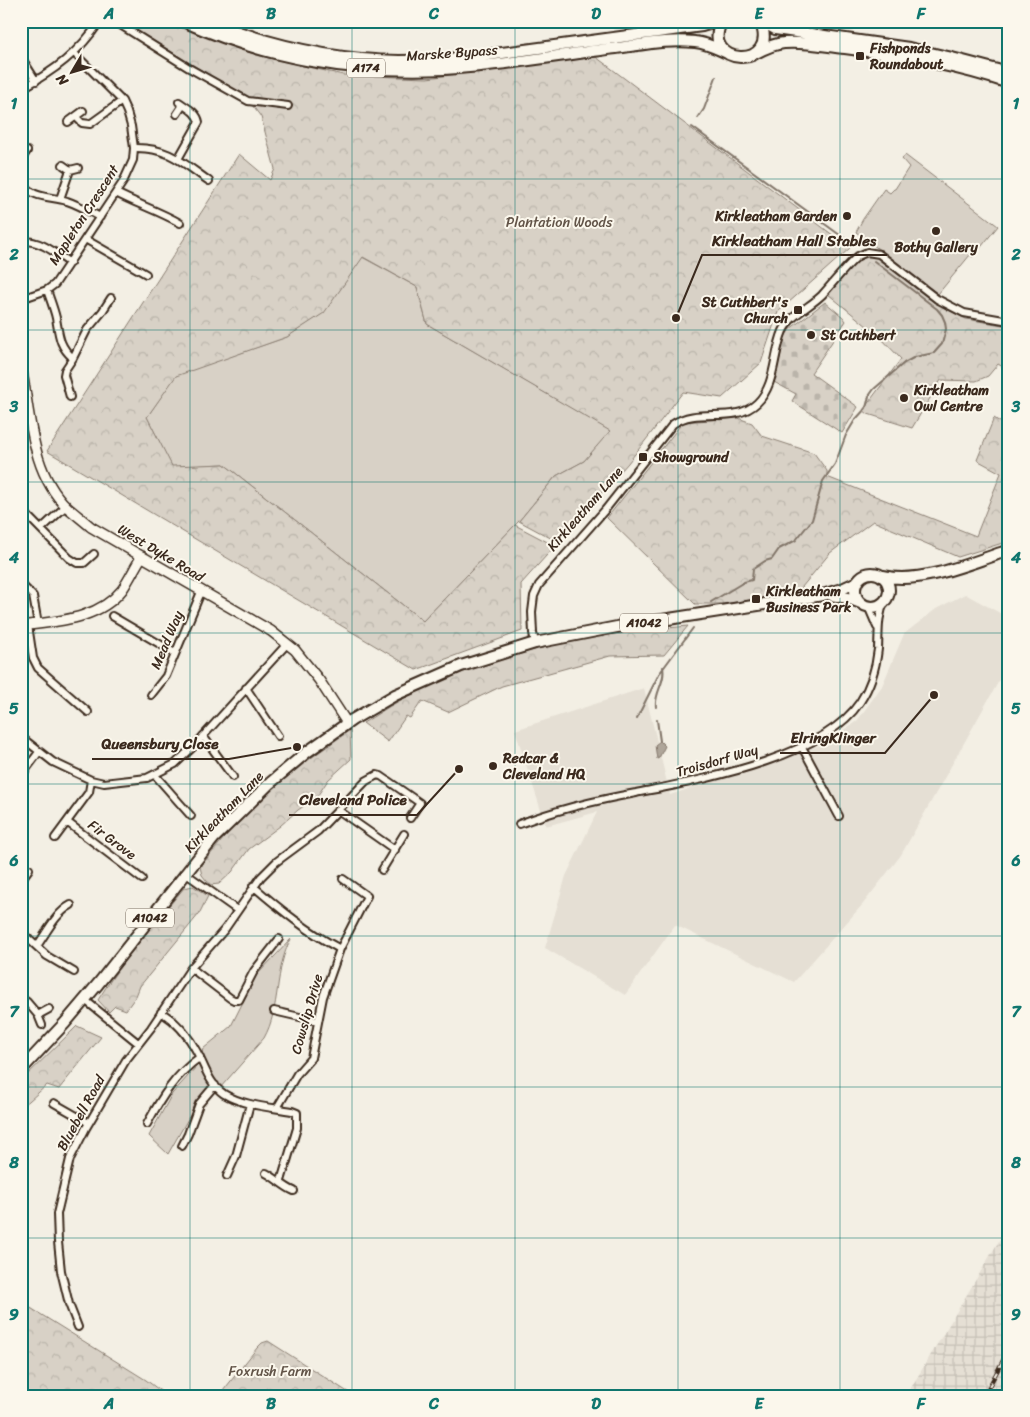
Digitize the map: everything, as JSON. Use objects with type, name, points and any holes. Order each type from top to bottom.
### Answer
[{"type":"main road","name":"Marske Bypass","points":[[183,21],[226,39],[265,52],[335,66],[390,70],[445,69],[679,42],[701,43],[727,53]]},
{"type":"main road","name":"Marske Bypass","points":[[208,21],[268,42],[302,50],[366,59],[399,61],[480,56],[702,26],[720,21]]},
{"type":"main road","name":"A174","points":[[720,21],[718,40],[732,57],[744,58],[776,44],[823,45],[912,59],[1009,83]]},
{"type":"main road","points":[[756,53],[761,46],[764,34],[761,21]]},
{"type":"main road","points":[[761,21],[775,29],[909,48],[1009,73]]},
{"type":"main road","name":"A1042","points":[[857,582],[869,572],[901,579],[918,577],[1009,550]]},
{"type":"main road","points":[[884,576],[889,586],[887,599]]},
{"type":"main road","name":"A1042","points":[[864,605],[877,606],[901,586],[918,577]]},
{"type":"main road","points":[[857,582],[855,593],[864,605]]},
{"type":"main road","name":"Kirkleatham Lane","points":[[22,1067],[85,1000],[214,838],[257,795],[308,752],[347,723],[394,695],[461,666],[536,642],[823,595],[842,590],[857,582]]},
{"type":"main road","name":"Kirkleatham Lane","points":[[823,595],[848,598],[864,605]]},
{"type":"street","points":[[21,24],[24,21]]},
{"type":"street","points":[[21,89],[56,69],[74,54],[100,21]]},
{"type":"street","points":[[114,21],[189,68],[248,101],[288,106]]},
{"type":"street","name":"Mapleton Crescent","points":[[21,299],[47,290],[55,284],[128,174],[133,160],[132,126],[122,101],[74,54]]},
{"type":"street","points":[[21,57],[36,81]]},
{"type":"street","points":[[76,117],[82,123],[90,124],[122,101]]},
{"type":"street","points":[[177,114],[181,104],[193,111],[198,117],[199,122],[178,159]]},
{"type":"street","points":[[68,122],[83,111]]},
{"type":"street","points":[[134,148],[153,148],[166,152],[207,179],[208,171]]},
{"type":"street","points":[[63,165],[70,170],[78,168]]},
{"type":"street","points":[[60,199],[70,170]]},
{"type":"street","points":[[21,182],[33,194],[60,199],[100,216]]},
{"type":"street","points":[[116,193],[180,223]]},
{"type":"street","points":[[167,226],[172,219]]},
{"type":"street","points":[[85,239],[146,274]]},
{"type":"street","points":[[21,241],[28,240],[46,246],[70,263]]},
{"type":"street","name":"Kirkleatham Lane","points":[[536,642],[532,620],[532,605],[537,589],[546,576],[605,510],[673,424],[690,416],[736,413],[749,409],[758,402],[767,390],[779,342],[785,327],[819,297],[858,256],[867,252],[879,254],[937,299],[964,313],[1009,321]]},
{"type":"street","points":[[136,279],[140,271]]},
{"type":"street","points":[[47,290],[56,316],[58,337],[62,346],[73,358]]},
{"type":"street","points":[[70,397],[64,370],[73,358],[87,330],[111,298]]},
{"type":"street","name":"West Dyke Road","points":[[21,368],[38,460],[52,488],[66,506],[91,527],[271,631],[295,650],[319,680],[347,723]]},
{"type":"street","points":[[41,529],[66,506]]},
{"type":"street","points":[[21,509],[69,558],[78,563],[84,563],[94,554]]},
{"type":"street","points":[[88,712],[38,668],[25,626],[79,617],[104,608],[122,590],[142,556]]},
{"type":"street","points":[[21,584],[33,596],[38,624]]},
{"type":"street","name":"Mead Way","points":[[151,695],[166,676],[201,592]]},
{"type":"street","name":"Troisdorf Way","points":[[519,824],[541,816],[636,793],[677,786],[763,762],[824,736],[851,714],[870,684],[878,650],[877,628],[887,599]]},
{"type":"street","name":"Troisdorf Way","points":[[864,605],[877,628]]},
{"type":"street","points":[[112,616],[175,653]]},
{"type":"street","points":[[21,737],[53,762],[91,780],[104,783],[147,778],[175,764],[287,644]]},
{"type":"street","points":[[246,688],[276,732],[268,734]]},
{"type":"street","points":[[203,736],[232,775],[224,779]]},
{"type":"street","points":[[802,747],[839,816]]},
{"type":"street","points":[[21,776],[39,752]]},
{"type":"street","points":[[155,775],[188,816]]},
{"type":"street","points":[[281,1181],[297,1128],[297,1113],[250,1104],[225,1095],[214,1085],[200,1057],[180,1026],[161,1012],[191,968],[218,937],[253,886],[276,862],[318,831],[366,780],[377,775],[381,776],[420,803],[410,818]]},
{"type":"street","points":[[56,838],[88,792],[91,780]]},
{"type":"street","points":[[338,810],[395,850]]},
{"type":"street","name":"Fir Grove","points":[[67,822],[142,879]]},
{"type":"street","points":[[382,870],[404,834]]},
{"type":"street","points":[[21,880],[29,869]]},
{"type":"street","points":[[185,873],[237,910]]},
{"type":"street","name":"Cowslip Drive","points":[[277,1108],[297,1074],[311,1058],[323,997],[340,949],[368,896],[343,879]]},
{"type":"street","points":[[253,886],[303,926],[340,949]]},
{"type":"street","points":[[37,946],[58,915],[71,905]]},
{"type":"street","points":[[21,932],[47,956],[74,972]]},
{"type":"street","points":[[191,968],[230,998],[239,1000],[254,971],[279,939]]},
{"type":"street","points":[[21,998],[38,1015],[42,1025]]},
{"type":"street","points":[[85,1000],[138,1043]]},
{"type":"street","points":[[38,1015],[49,1009]]},
{"type":"street","points":[[274,1011],[317,1021]]},
{"type":"street","name":"Bluebell Road","points":[[78,1327],[69,1304],[61,1271],[58,1242],[57,1214],[70,1159],[126,1060],[161,1012]]},
{"type":"street","points":[[147,1124],[162,1096],[176,1077],[200,1057]]},
{"type":"street","points":[[182,1146],[199,1104],[214,1085]]},
{"type":"street","points":[[54,1103],[89,1123]]},
{"type":"street","points":[[226,1176],[236,1156],[250,1104]]},
{"type":"street","points":[[266,1173],[294,1191]]},
{"type":"shaded area","points":[[965,594],[1009,618],[1009,663],[901,855],[863,904],[794,982],[675,925],[625,995],[545,948],[566,876],[597,812],[546,826],[515,730],[644,688],[670,795],[821,745],[857,721],[882,686],[904,634],[936,609]]},
{"type":"shaded area","points":[[660,741],[665,746],[657,759],[655,745]]},
{"type":"shaded area","points":[[1009,1224],[1009,1396],[906,1396],[956,1313]]},
{"type":"green space","name":"Plantation Woods","points":[[121,21],[171,21],[256,55],[343,75],[427,78],[596,57],[850,248],[778,312],[761,363],[722,398],[683,392],[628,463],[558,542],[519,521],[556,476],[584,461],[610,431],[427,324],[417,287],[363,257],[324,313],[287,337],[176,376],[147,417],[172,466],[224,464],[423,621],[515,525],[555,546],[521,584],[522,631],[416,670],[47,451],[239,154],[270,180],[275,169],[261,117],[246,97]]},
{"type":"green space","points":[[905,155],[998,226],[973,257],[970,255],[938,294],[856,232],[884,189],[890,193],[895,189],[909,167],[902,159]]},
{"type":"green space","points":[[876,255],[946,309],[966,319],[1009,326],[1008,370],[998,364],[988,376],[976,381],[941,380],[912,428],[868,414],[863,410],[901,359],[879,336],[828,294],[856,260]]},
{"type":"green space","points":[[362,257],[417,287],[427,324],[611,431],[584,461],[556,476],[519,521],[423,621],[224,464],[172,467],[147,417],[176,375],[287,337],[323,313]]},
{"type":"green space","points":[[825,302],[846,321],[811,373],[858,407],[842,433],[792,401],[796,394],[774,382],[785,337],[790,329]]},
{"type":"green space","points":[[738,418],[752,423],[762,436],[814,453],[827,471],[827,477],[976,536],[1001,473],[977,460],[994,418],[1009,428],[1009,541],[958,557],[873,521],[830,553],[797,593],[723,604],[695,604],[607,518],[683,422]]},
{"type":"green space","points":[[688,626],[664,655],[610,656],[502,686],[448,712],[422,701],[410,718],[406,716],[388,742],[363,723],[423,689],[501,659],[609,634]]},
{"type":"green space","points":[[350,730],[351,759],[328,780],[316,798],[249,849],[232,872],[219,884],[210,885],[202,875],[200,867],[247,810],[311,758]]},
{"type":"green space","points":[[193,886],[208,896],[199,914],[140,986],[136,996],[126,1010],[115,1006],[109,1012],[98,1000],[107,985],[139,942],[184,888]]},
{"type":"green space","points":[[291,939],[282,963],[273,1014],[264,1038],[220,1088],[214,1081],[189,1117],[168,1154],[149,1136],[172,1094],[196,1067],[203,1049],[231,1026],[256,976]]},
{"type":"green space","points":[[77,1026],[101,1037],[59,1089],[47,1085],[21,1108],[21,1081]]},
{"type":"green space","points":[[21,1302],[146,1380],[167,1396],[21,1396]]},
{"type":"green space","name":"Foxrush Farm","points":[[268,1341],[354,1396],[219,1396],[257,1348],[262,1343]]},
{"type":"waterway","points":[[698,118],[704,109],[716,77]]},
{"type":"waterway","points":[[692,127],[848,241]]},
{"type":"waterway","points":[[711,602],[744,582],[752,580],[753,569],[772,559],[779,549],[796,540],[812,520],[823,481],[835,464],[846,435],[855,420],[866,408],[869,396],[874,389],[904,363],[915,357],[934,353],[942,344],[946,329],[942,315],[937,309],[874,261]]},
{"type":"waterway","points":[[637,718],[659,674],[693,628]]},
{"type":"waterway","points":[[656,707],[663,678],[663,667]]},
{"type":"waterway","points":[[657,720],[660,741]]},
{"type":"railway","points":[[984,1396],[1009,1349]]},
{"type":"place","name":"Fishponds Roundabout","points":[[860,56]]},
{"type":"place","name":"Kirkleatham Garden","points":[[847,216]]},
{"type":"place","name":"Bothy Gallery","points":[[936,231]]},
{"type":"place","name":"St Cuthbert's Church","points":[[798,310]]},
{"type":"place","name":"Kirkleatham Hall Stables","points":[[676,318]]},
{"type":"place","name":"St Cuthbert","points":[[811,335]]},
{"type":"place","name":"Kirkleatham Owl Centre","points":[[904,398]]},
{"type":"place","name":"Showground","points":[[643,457]]},
{"type":"place","name":"Kirkleatham Business Park","points":[[756,599]]},
{"type":"place","name":"ElringKlinger","points":[[934,695]]},
{"type":"place","name":"Queensbury Close","points":[[297,747]]},
{"type":"place","name":"Redcar & Cleveland HQ","points":[[493,766]]},
{"type":"place","name":"Cleveland Police","points":[[459,769]]}]
